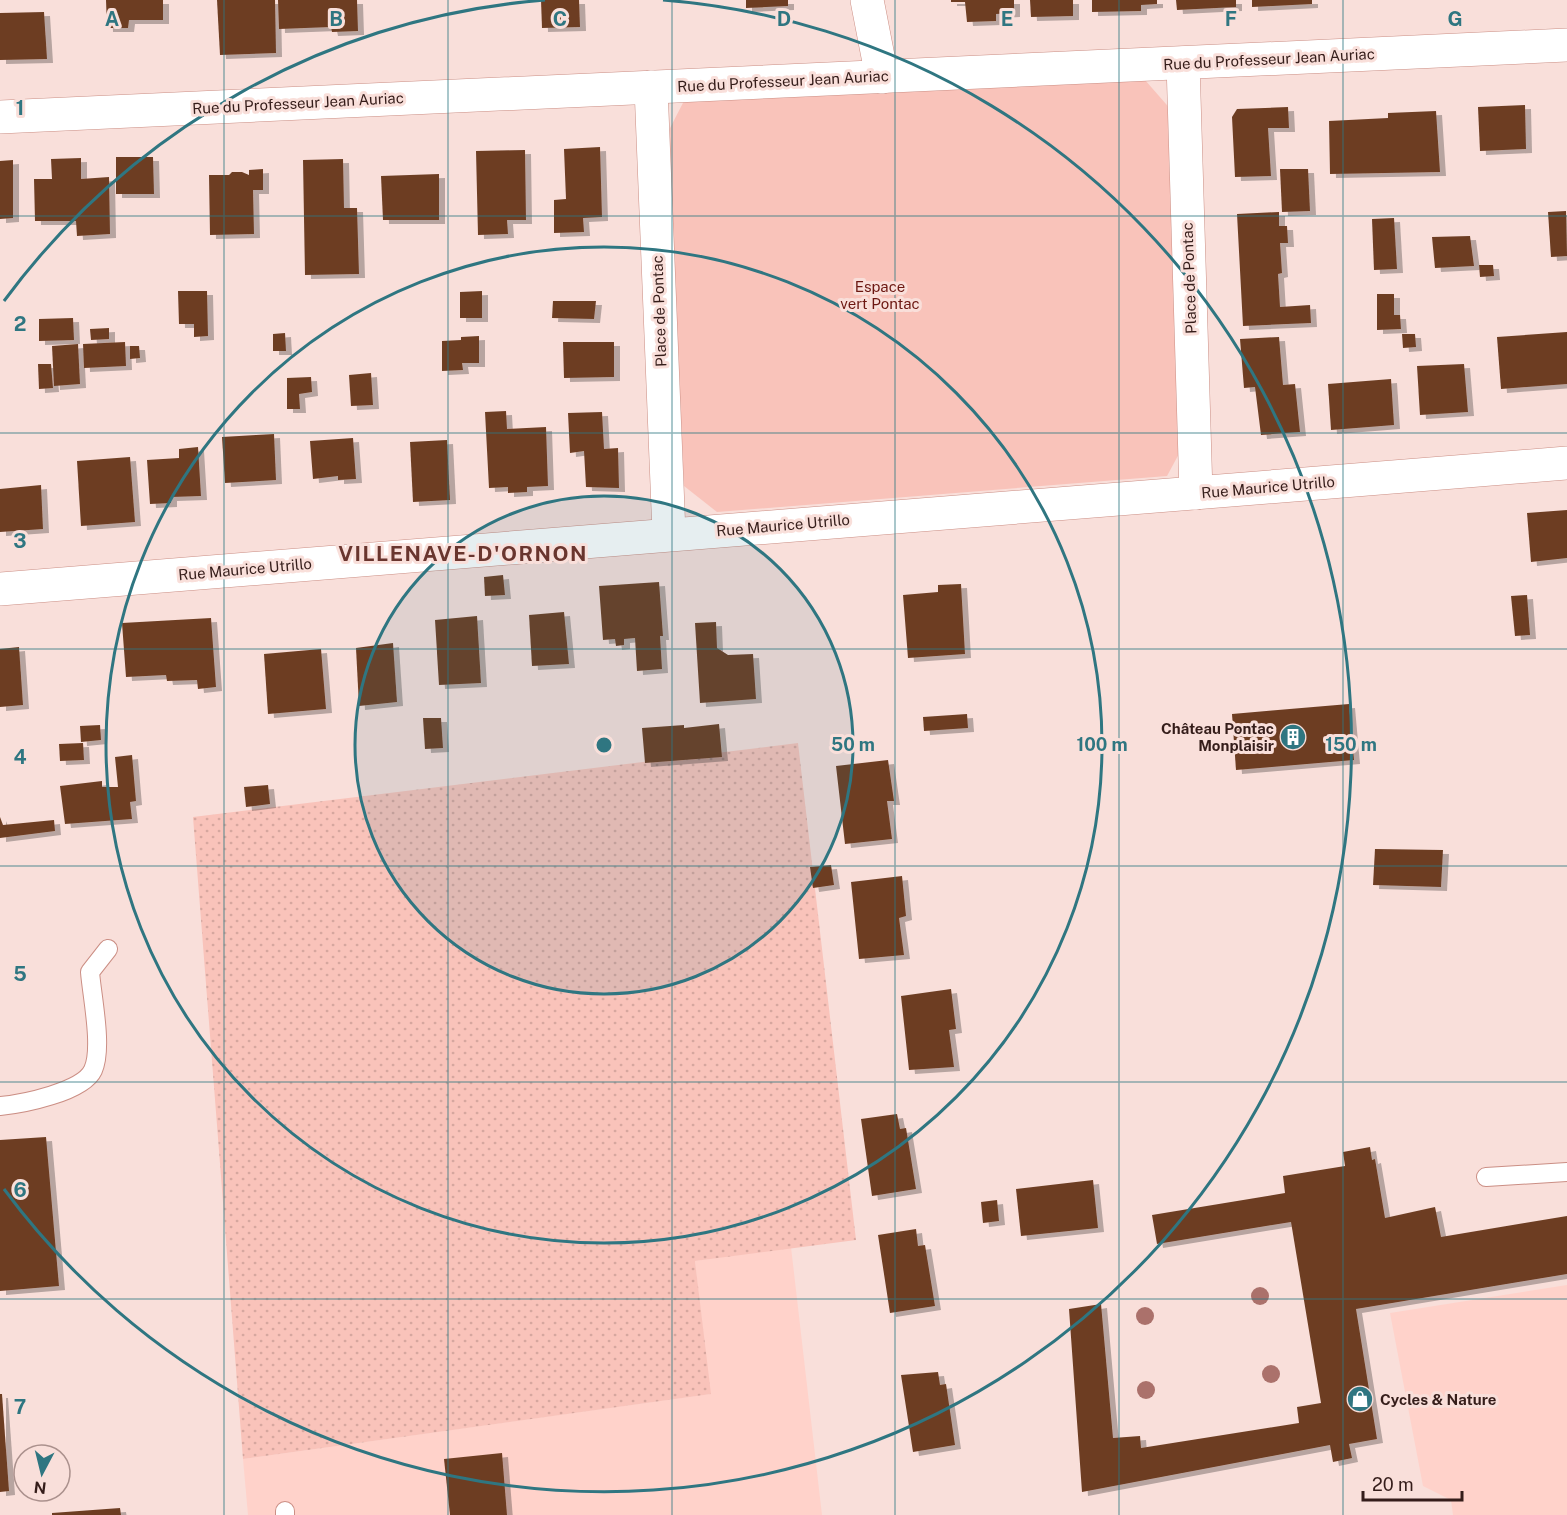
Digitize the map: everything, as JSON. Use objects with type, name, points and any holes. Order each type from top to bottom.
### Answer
[{"type":"street","points":[[867,0],[882,76]]},
{"type":"street","name":"Rue du Professeur Jean Auriac","points":[[0,117],[1567,45]]},
{"type":"street","name":"Place de Pontac","points":[[1183,63],[1196,493]]},
{"type":"street","name":"Place de Pontac","points":[[651,87],[669,534]]},
{"type":"street","name":"Rue Maurice Utrillo","points":[[0,589],[1567,463]]},
{"type":"lane","points":[[0,1106],[21,1104],[51,1096],[76,1084],[93,1071],[97,1048],[90,972],[108,949]]},
{"type":"lane","points":[[1486,1177],[1567,1172]]},
{"type":"shaded area","points":[[791,1247],[822,1515],[248,1515],[243,1459],[710,1394],[695,1261]]},
{"type":"shaded area","points":[[1567,1285],[1567,1515],[1453,1515],[1451,1500],[1423,1486],[1390,1313]]},
{"type":"green space","name":"Espace vert Pontac","points":[[1145,80],[1173,112],[1187,439],[1167,476],[717,512],[684,486],[668,132],[685,99]]},
{"type":"green space","points":[[798,743],[856,1240],[695,1261],[711,1394],[243,1459],[193,817]]},
{"type":"building","points":[[106,0],[163,0],[163,20],[129,20],[128,28],[107,28]]},
{"type":"building","points":[[217,0],[275,0],[276,53],[220,55]]},
{"type":"building","points":[[278,0],[357,0],[358,31],[332,32],[331,27],[279,29]]},
{"type":"building","points":[[541,0],[579,0],[580,27],[542,28]]},
{"type":"building","points":[[746,0],[788,0],[788,6],[746,8]]},
{"type":"building","points":[[951,0],[1014,0],[1014,13],[996,14],[996,21],[967,22],[965,2],[951,2]]},
{"type":"building","points":[[1030,0],[1073,0],[1073,16],[1031,17]]},
{"type":"building","points":[[1092,0],[1157,0],[1157,4],[1141,5],[1141,11],[1092,12]]},
{"type":"building","points":[[1176,0],[1236,0],[1236,7],[1177,10]]},
{"type":"building","points":[[1252,0],[1312,0],[1312,4],[1252,7]]},
{"type":"building","points":[[44,12],[47,59],[0,60],[0,13]]},
{"type":"building","points":[[1525,105],[1526,149],[1480,151],[1478,107]]},
{"type":"building","points":[[1288,107],[1289,128],[1268,128],[1271,176],[1235,177],[1232,117],[1237,109]]},
{"type":"building","points":[[1436,111],[1440,172],[1330,174],[1329,121],[1388,118],[1388,113]]},
{"type":"building","points":[[600,147],[602,217],[583,218],[584,232],[554,233],[554,200],[566,199],[564,149]]},
{"type":"building","points":[[525,150],[526,220],[507,220],[508,234],[478,235],[476,151]]},
{"type":"building","points":[[116,157],[153,157],[154,194],[116,194]]},
{"type":"building","points":[[81,158],[81,179],[109,177],[110,234],[77,236],[76,221],[35,221],[34,179],[52,179],[51,159]]},
{"type":"building","points":[[343,159],[344,208],[357,208],[359,274],[305,275],[303,160]]},
{"type":"building","points":[[13,160],[13,218],[0,219],[0,161]]},
{"type":"building","points":[[263,169],[263,190],[253,190],[254,234],[210,235],[209,175],[229,175],[232,172],[242,172],[249,175],[249,170]]},
{"type":"building","points":[[1280,169],[1308,169],[1310,211],[1282,212]]},
{"type":"building","points":[[439,174],[439,220],[383,220],[381,176]]},
{"type":"building","points":[[1566,211],[1567,256],[1551,257],[1548,212]]},
{"type":"building","points":[[1279,212],[1279,226],[1287,226],[1288,243],[1280,243],[1282,273],[1278,274],[1280,307],[1310,305],[1311,323],[1243,326],[1237,214]]},
{"type":"building","points":[[1394,218],[1397,269],[1374,270],[1372,219]]},
{"type":"building","points":[[1470,236],[1474,266],[1435,268],[1432,237]]},
{"type":"building","points":[[1479,265],[1493,265],[1494,276],[1480,277]]},
{"type":"building","points":[[178,291],[207,291],[208,336],[194,337],[194,324],[179,324]]},
{"type":"building","points":[[482,291],[482,318],[460,318],[460,292]]},
{"type":"building","points":[[1377,294],[1394,294],[1394,315],[1400,315],[1401,329],[1377,330]]},
{"type":"building","points":[[553,301],[596,301],[594,319],[552,318]]},
{"type":"building","points":[[73,318],[74,340],[39,341],[39,319]]},
{"type":"building","points":[[109,328],[109,339],[91,340],[90,329]]},
{"type":"building","points":[[1567,332],[1567,384],[1501,389],[1497,337]]},
{"type":"building","points":[[285,333],[286,351],[273,351],[273,334]]},
{"type":"building","points":[[1402,334],[1415,334],[1416,347],[1403,348]]},
{"type":"building","points":[[479,336],[479,363],[462,363],[463,370],[442,371],[442,341]]},
{"type":"building","points":[[1279,337],[1283,385],[1295,384],[1300,432],[1261,435],[1255,387],[1244,388],[1240,339]]},
{"type":"building","points":[[125,342],[126,366],[84,368],[83,344]]},
{"type":"building","points":[[563,342],[614,342],[614,377],[564,378]]},
{"type":"building","points":[[78,344],[80,384],[54,386],[52,346]]},
{"type":"building","points":[[130,346],[139,346],[140,358],[130,359]]},
{"type":"building","points":[[38,364],[51,364],[53,388],[39,389]]},
{"type":"building","points":[[1464,364],[1468,412],[1420,415],[1417,366]]},
{"type":"building","points":[[371,373],[373,405],[351,406],[349,375]]},
{"type":"building","points":[[311,377],[312,392],[299,394],[300,409],[287,409],[287,378]]},
{"type":"building","points":[[1391,379],[1394,425],[1331,430],[1328,384]]},
{"type":"building","points":[[506,411],[507,429],[546,427],[548,486],[527,487],[527,492],[508,493],[508,487],[489,488],[485,412]]},
{"type":"building","points":[[602,412],[604,449],[618,448],[619,488],[586,487],[584,451],[570,453],[568,413]]},
{"type":"building","points":[[274,434],[276,480],[225,483],[222,437]]},
{"type":"building","points":[[353,438],[356,479],[338,480],[338,476],[313,479],[310,441]]},
{"type":"building","points":[[447,440],[450,500],[413,502],[410,442]]},
{"type":"building","points":[[198,447],[201,496],[171,497],[171,503],[150,504],[147,460],[179,458],[179,449]]},
{"type":"building","points":[[130,457],[135,522],[81,526],[77,461]]},
{"type":"building","points":[[41,485],[43,529],[0,532],[0,489]]},
{"type":"building","points":[[1567,510],[1567,558],[1531,562],[1527,513]]},
{"type":"building","points":[[503,575],[505,595],[485,596],[484,577]]},
{"type":"building","points":[[659,582],[663,636],[660,636],[662,669],[637,671],[635,638],[624,639],[624,645],[616,646],[615,639],[603,640],[599,586]]},
{"type":"building","points":[[961,584],[965,654],[908,658],[903,595],[938,592],[938,585]]},
{"type":"building","points":[[1527,595],[1530,635],[1515,636],[1511,596]]},
{"type":"building","points":[[564,612],[569,664],[532,666],[529,615]]},
{"type":"building","points":[[477,616],[481,683],[439,685],[435,620]]},
{"type":"building","points":[[211,618],[216,687],[198,689],[197,680],[167,681],[166,675],[126,677],[122,623]]},
{"type":"building","points":[[716,622],[717,648],[728,655],[753,654],[756,699],[700,703],[695,623]]},
{"type":"building","points":[[393,643],[397,702],[359,706],[356,648]]},
{"type":"building","points":[[19,647],[23,705],[0,707],[0,649]]},
{"type":"building","points":[[321,649],[326,709],[268,714],[264,654]]},
{"type":"building","name":"Château Pontac Monplaisir","points":[[1349,704],[1354,760],[1236,770],[1232,714]]},
{"type":"building","points":[[967,714],[968,728],[924,731],[923,717]]},
{"type":"building","points":[[423,718],[441,718],[443,748],[425,749]]},
{"type":"building","points":[[719,724],[722,757],[645,763],[642,728],[684,725],[684,728]]},
{"type":"building","points":[[100,725],[101,740],[81,742],[80,726]]},
{"type":"building","points":[[83,743],[84,760],[60,761],[59,744]]},
{"type":"building","points":[[132,755],[136,801],[130,802],[132,819],[65,824],[60,786],[102,781],[102,787],[118,787],[115,757]]},
{"type":"building","points":[[888,760],[894,801],[887,801],[892,839],[845,844],[836,766]]},
{"type":"building","points":[[268,785],[270,804],[246,807],[244,787]]},
{"type":"building","points":[[0,817],[3,825],[54,820],[55,831],[0,838]]},
{"type":"building","points":[[1375,849],[1443,850],[1441,887],[1373,885]]},
{"type":"building","points":[[831,865],[834,885],[813,888],[810,867]]},
{"type":"building","points":[[902,876],[906,916],[899,918],[904,955],[859,959],[851,882]]},
{"type":"building","points":[[951,989],[956,1029],[949,1030],[954,1067],[909,1070],[901,996]]},
{"type":"building","points":[[897,1114],[900,1129],[906,1128],[916,1189],[872,1196],[861,1119]]},
{"type":"building","points":[[46,1137],[59,1286],[0,1291],[0,1140]]},
{"type":"building","points":[[1370,1147],[1372,1160],[1375,1159],[1385,1218],[1435,1207],[1441,1237],[1567,1216],[1567,1274],[1356,1309],[1377,1439],[1349,1444],[1352,1458],[1333,1462],[1330,1445],[1082,1492],[1069,1309],[1101,1304],[1113,1438],[1140,1436],[1141,1448],[1299,1423],[1297,1407],[1321,1403],[1291,1222],[1157,1244],[1152,1215],[1285,1193],[1283,1176],[1345,1166],[1343,1152]]},
{"type":"building","points":[[1093,1180],[1098,1228],[1021,1236],[1016,1189]]},
{"type":"building","points":[[997,1200],[999,1221],[983,1223],[981,1202]]},
{"type":"building","points":[[916,1229],[918,1246],[925,1245],[935,1306],[890,1313],[878,1235]]},
{"type":"building","points":[[938,1372],[940,1385],[946,1384],[955,1445],[913,1452],[901,1375]]},
{"type":"building","points":[[0,1394],[2,1394],[9,1491],[0,1492]]},
{"type":"building","points":[[502,1453],[507,1515],[450,1515],[444,1459]]},
{"type":"building","points":[[120,1508],[121,1515],[52,1515],[52,1513]]},
{"type":"place","name":"Château Pontac Monplaisir","points":[[1293,737]]},
{"type":"place","name":"Cycles & Nature","points":[[1360,1399]]},
{"type":"district","name":"VILLENAVE-D'ORNON","points":[[463,553]]}]
